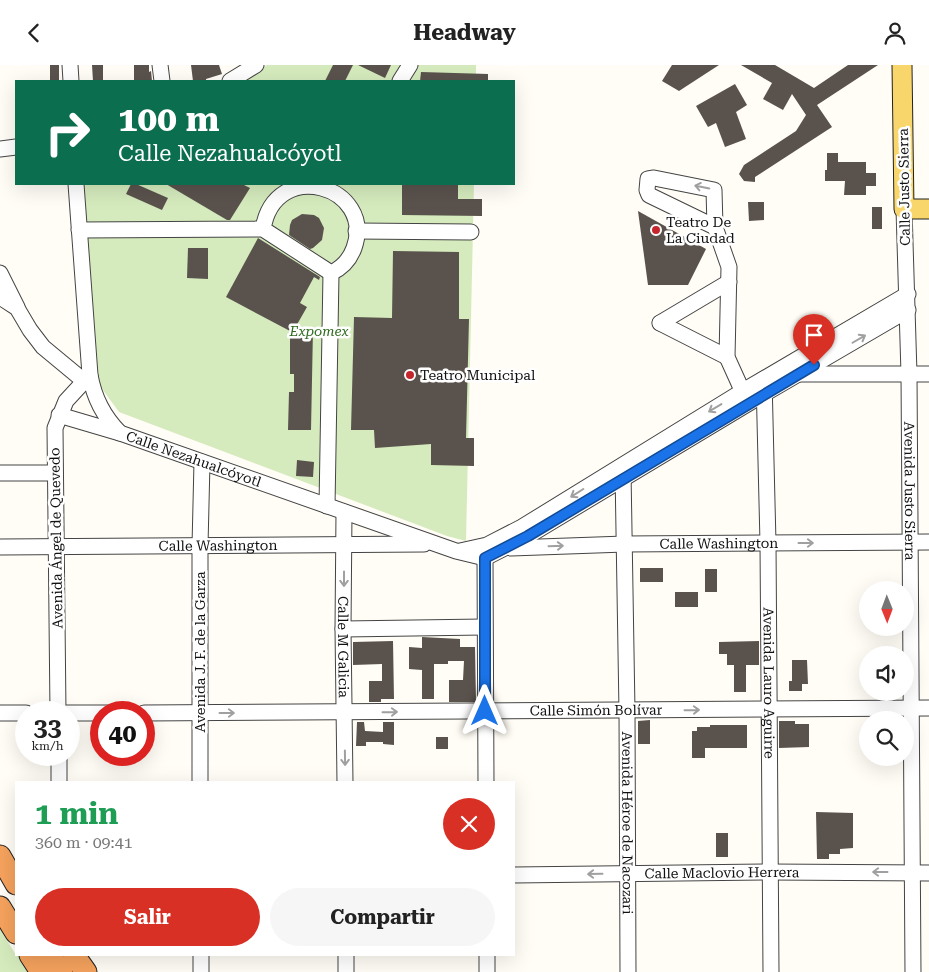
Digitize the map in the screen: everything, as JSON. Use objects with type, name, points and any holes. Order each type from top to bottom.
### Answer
[{"type":"highway","points":[[0,849],[15,871]]},
{"type":"highway","points":[[0,856],[15,882]]},
{"type":"highway","points":[[0,886],[15,907]]},
{"type":"highway","points":[[0,907],[15,931]]},
{"type":"highway","points":[[31,956],[41,972]]},
{"type":"highway","points":[[51,956],[62,972]]},
{"type":"highway","points":[[63,956],[73,972]]},
{"type":"highway","points":[[75,956],[86,972]]},
{"type":"main road","name":"Calle Justo Sierra","points":[[902,65],[904,209]]},
{"type":"main road","points":[[904,209],[929,209]]},
{"type":"street","points":[[70,65],[71,80]]},
{"type":"street","points":[[160,65],[162,80]]},
{"type":"street","points":[[232,80],[256,65]]},
{"type":"street","points":[[401,80],[410,65]]},
{"type":"street","points":[[0,149],[15,147]]},
{"type":"street","points":[[715,227],[649,195],[647,190],[648,179],[654,177],[712,189],[715,194],[715,227],[728,260],[726,357],[746,397]]},
{"type":"street","name":"Calle Nezahualcóyotl","points":[[76,185],[87,378],[102,411],[120,433],[435,544],[485,558],[504,543],[746,397],[908,293]]},
{"type":"street","points":[[263,229],[267,212],[284,193],[309,185],[335,188],[351,211],[356,231],[355,244],[348,260],[331,273]]},
{"type":"street","name":"Calle Justo Sierra","points":[[904,209],[908,310]]},
{"type":"street","points":[[79,230],[263,229],[331,273]]},
{"type":"street","points":[[356,231],[471,232]]},
{"type":"street","points":[[0,273],[17,308],[43,347],[87,378]]},
{"type":"street","points":[[327,506],[331,273]]},
{"type":"street","points":[[726,357],[660,323],[729,283]]},
{"type":"street","points":[[0,297],[17,308]]},
{"type":"street","name":"Calle Nezahualcóyotl","points":[[768,382],[798,374],[908,310]]},
{"type":"street","name":"Avenida Justo Sierra","points":[[908,310],[913,972]]},
{"type":"street","points":[[768,382],[798,374],[929,374]]},
{"type":"street","name":"Avenida Ángel de Quevedo","points":[[58,701],[55,428],[66,401],[87,378]]},
{"type":"street","name":"Avenida Lauro Aguirre","points":[[768,382],[770,972]]},
{"type":"street","points":[[59,415],[120,433]]},
{"type":"street","name":"Avenida J. F. de la Garza","points":[[200,781],[202,462]]},
{"type":"street","name":"Avenida Héroe de Nacozari","points":[[623,472],[627,711],[628,972]]},
{"type":"street","points":[[0,473],[54,473]]},
{"type":"street","name":"Calle M Galicia","points":[[344,512],[345,781]]},
{"type":"street","name":"Calle Washington","points":[[504,543],[929,542]]},
{"type":"street","name":"Calle Nezahualcóyotl","points":[[456,551],[504,543]]},
{"type":"street","name":"Calle Washington","points":[[0,547],[435,544]]},
{"type":"street","points":[[485,558],[486,781]]},
{"type":"street","points":[[343,629],[484,627]]},
{"type":"street","name":"Calle Simón Bolívar","points":[[155,713],[929,708]]},
{"type":"street","points":[[0,713],[15,713]]},
{"type":"street","points":[[59,766],[59,781]]},
{"type":"street","name":"Calle Maclovio Herrera","points":[[515,875],[769,872],[929,873]]},
{"type":"street","points":[[201,956],[201,972]]},
{"type":"street","points":[[346,956],[346,972]]},
{"type":"street","points":[[486,956],[487,972]]},
{"type":"green space","points":[[267,65],[476,65],[476,80],[242,80]]},
{"type":"green space","name":"Expomex","points":[[76,185],[474,185],[466,541],[447,536],[119,412],[92,375]]},
{"type":"green space","points":[[0,929],[15,956],[19,956],[29,972],[0,972]]},
{"type":"building","points":[[50,65],[59,65],[59,80],[50,80]]},
{"type":"building","points":[[92,65],[103,65],[103,80],[93,80]]},
{"type":"building","points":[[134,65],[149,65],[152,80],[134,80]]},
{"type":"building","points":[[191,65],[219,65],[222,74],[206,80],[193,80]]},
{"type":"building","points":[[333,65],[353,65],[346,80],[326,80]]},
{"type":"building","points":[[358,65],[391,65],[385,78]]},
{"type":"building","points":[[672,65],[719,65],[679,91],[662,81]]},
{"type":"building","points":[[741,65],[775,65],[814,88],[848,65],[878,65],[817,105],[832,127],[755,177],[755,182],[744,181],[739,174],[744,165],[796,131],[806,115],[792,94],[783,110],[763,99],[772,83]]},
{"type":"building","points":[[421,72],[488,74],[488,80],[420,80]]},
{"type":"building","points":[[735,84],[747,105],[736,112],[746,139],[725,147],[716,123],[708,127],[696,106]]},
{"type":"building","points":[[827,153],[838,153],[838,162],[866,162],[866,173],[876,173],[876,186],[866,186],[866,195],[844,195],[845,181],[825,181]]},
{"type":"building","points":[[130,185],[138,185],[168,198],[162,210],[126,194]]},
{"type":"building","points":[[168,185],[244,185],[250,188],[230,220]]},
{"type":"building","points":[[402,185],[458,185],[458,199],[482,199],[482,216],[402,215]]},
{"type":"building","points":[[748,202],[764,202],[764,220],[749,221]]},
{"type":"building","points":[[872,207],[882,207],[882,229],[872,229]]},
{"type":"building","name":"Teatro De La Ciudad","points":[[638,211],[706,249],[688,285],[648,285]]},
{"type":"building","points":[[302,214],[314,215],[319,218],[324,228],[322,240],[310,249],[289,235],[292,220]]},
{"type":"building","points":[[258,238],[320,277],[319,280],[314,277],[300,303],[307,307],[295,328],[313,329],[311,430],[288,430],[289,392],[294,392],[294,374],[290,374],[290,331],[226,297]]},
{"type":"building","points":[[188,248],[208,248],[208,279],[187,278]]},
{"type":"building","name":"Teatro Municipal","points":[[393,251],[459,252],[459,319],[469,319],[466,438],[474,438],[474,466],[431,465],[431,444],[375,448],[374,430],[351,430],[354,317],[392,318]]},
{"type":"building","points":[[297,460],[314,462],[313,477],[296,476]]},
{"type":"building","points":[[640,568],[663,568],[663,582],[640,582]]},
{"type":"building","points":[[705,569],[717,569],[717,592],[705,592]]},
{"type":"building","points":[[675,592],[698,592],[698,607],[675,607]]},
{"type":"building","points":[[422,637],[460,639],[460,647],[475,647],[476,702],[449,702],[449,680],[463,680],[464,661],[448,661],[448,664],[434,664],[434,699],[422,699],[422,670],[409,669],[409,647],[422,648]]},
{"type":"building","points":[[393,641],[394,699],[381,699],[381,702],[369,702],[369,681],[382,681],[382,664],[353,665],[353,642]]},
{"type":"building","points":[[759,641],[759,665],[746,665],[746,692],[734,692],[734,665],[727,665],[727,654],[719,654],[719,642]]},
{"type":"building","points":[[792,660],[807,660],[808,684],[802,684],[802,691],[789,691],[789,681],[792,681]]},
{"type":"building","points":[[650,720],[650,744],[638,744],[638,721]]},
{"type":"building","points":[[779,721],[795,721],[795,724],[809,724],[809,747],[779,748]]},
{"type":"building","points":[[357,722],[364,722],[365,731],[383,732],[383,722],[394,722],[394,745],[383,744],[383,742],[366,742],[366,746],[356,746]]},
{"type":"building","points":[[710,725],[747,725],[747,748],[705,748],[705,758],[692,758],[692,731],[697,731],[697,727],[710,727]]},
{"type":"building","points":[[436,737],[448,737],[448,749],[436,749]]},
{"type":"building","points":[[816,812],[853,813],[853,848],[840,849],[840,854],[829,854],[829,859],[817,859]]},
{"type":"building","points":[[716,833],[728,833],[728,857],[716,857]]},
{"type":"place","name":"Teatro De La Ciudad","points":[[656,230]]},
{"type":"place","name":"Teatro Municipal","points":[[410,375]]},
{"type":"route","points":[[485,711],[485,558],[528,536],[814,365]]}]
